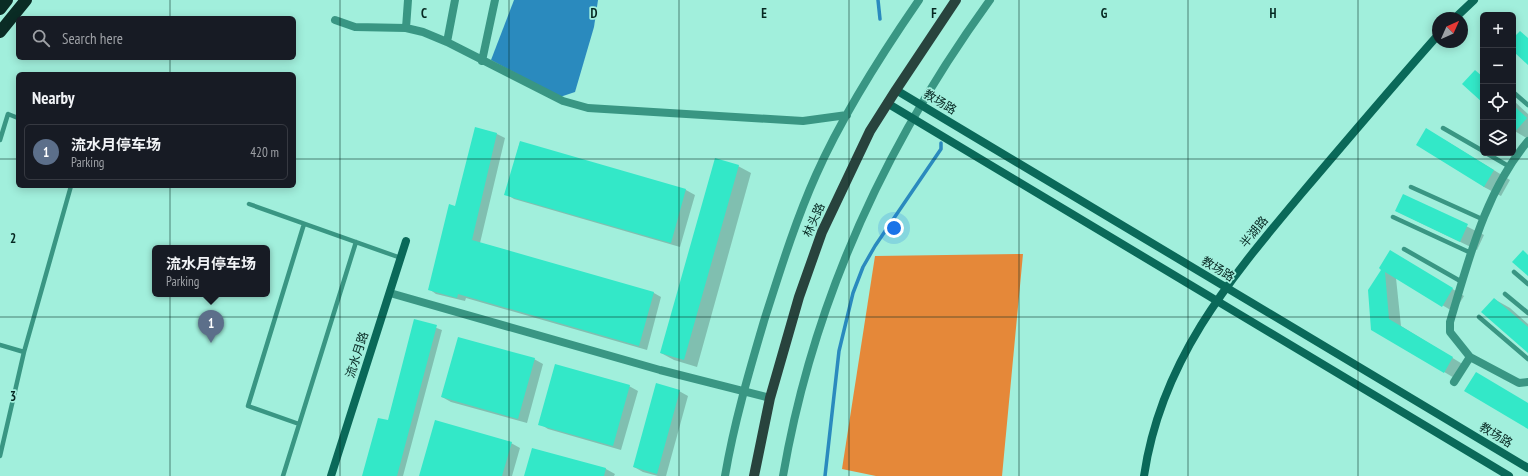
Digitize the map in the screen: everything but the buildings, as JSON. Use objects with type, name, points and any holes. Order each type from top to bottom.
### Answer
[{"type":"highway","points":[[0,9],[7,0]]},
{"type":"highway","points":[[0,32],[26,0]]},
{"type":"main road","name":"林头路","points":[[754,476],[770,398],[799,297],[822,232],[870,131],[956,0]]},
{"type":"main road","points":[[1461,12],[1474,0]]},
{"type":"main road","name":"半湖路","points":[[1144,476],[1163,399],[1188,346],[1217,301],[1262,242],[1356,128],[1432,42]]},
{"type":"main road","name":"教场路","points":[[896,90],[1528,468]]},
{"type":"main road","points":[[887,103],[1509,476]]},
{"type":"main road","name":"流水月路","points":[[332,476],[406,241]]},
{"type":"street","points":[[406,28],[408,0]]},
{"type":"street","points":[[447,42],[455,0]]},
{"type":"street","points":[[482,61],[495,0]]},
{"type":"street","points":[[725,476],[743,391],[790,238],[816,174],[847,115],[897,31],[919,0]]},
{"type":"street","points":[[783,476],[795,417],[827,303],[843,260],[897,144],[954,53],[990,0]]},
{"type":"street","points":[[335,20],[355,27],[406,28],[423,32],[447,42],[563,101],[588,108],[803,121],[847,115]]},
{"type":"street","points":[[1528,141],[1510,167],[1482,219],[1450,322],[1450,332],[1470,357],[1519,383],[1528,382]]},
{"type":"street","points":[[390,293],[660,370],[770,398]]},
{"type":"street","points":[[1454,382],[1470,357]]},
{"type":"lane","points":[[1516,95],[1528,105]]},
{"type":"lane","points":[[0,140],[8,114],[16,117]]},
{"type":"lane","points":[[1443,128],[1480,149]]},
{"type":"lane","points":[[1491,156],[1510,167]]},
{"type":"lane","points":[[0,456],[24,352],[70,188]]},
{"type":"lane","points":[[1411,188],[1482,219]]},
{"type":"lane","points":[[249,204],[401,258]]},
{"type":"lane","points":[[1393,217],[1471,253]]},
{"type":"lane","points":[[299,424],[248,406],[304,224]]},
{"type":"lane","points":[[283,476],[356,242]]},
{"type":"lane","points":[[1404,249],[1462,282]]},
{"type":"lane","points":[[1514,272],[1528,284]]},
{"type":"lane","points":[[1505,294],[1528,313]]},
{"type":"lane","points":[[1479,317],[1528,360]]},
{"type":"lane","points":[[0,345],[24,352]]},
{"type":"shaded area","points":[[1023,254],[1002,476],[876,476],[842,469],[875,256]]},
{"type":"water","points":[[514,0],[598,0],[594,27],[575,92],[560,97],[491,60]]},
{"type":"waterway","points":[[878,0],[880,19]]},
{"type":"waterway","points":[[825,476],[839,351],[853,293],[863,267],[875,246],[941,149],[941,143]]},
{"type":"place","name":"流水月停车场","points":[[211,343]]}]
